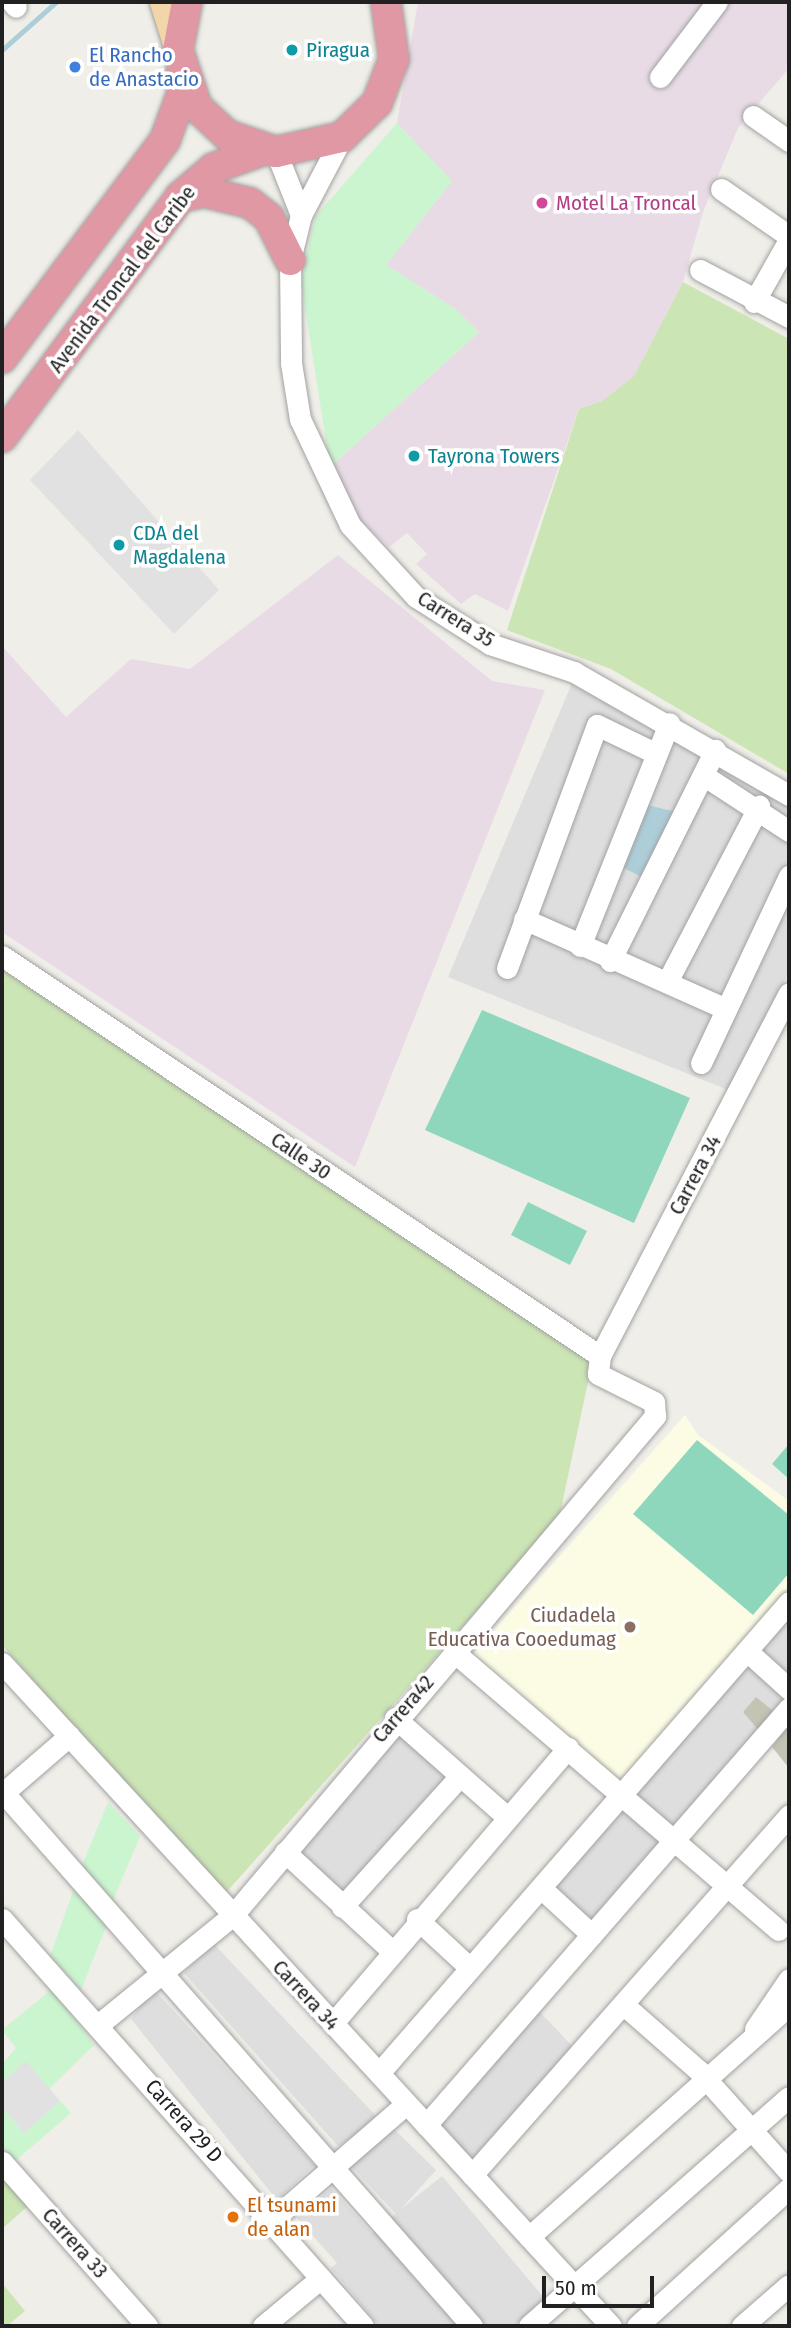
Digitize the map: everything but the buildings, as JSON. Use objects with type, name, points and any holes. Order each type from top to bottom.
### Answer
[{"type":"highway","points":[[2,358],[165,140],[183,91],[179,60],[187,2]]},
{"type":"highway","points":[[386,2],[395,40]]},
{"type":"highway","points":[[342,137],[377,103],[395,40],[393,2]]},
{"type":"highway","points":[[179,60],[211,122],[270,151]]},
{"type":"highway","name":"Avenida Troncal del Caribe","points":[[2,437],[180,197],[215,168],[270,151],[342,137]]},
{"type":"highway","points":[[180,197],[228,194],[250,203],[269,218],[290,260]]},
{"type":"main road","points":[[163,2],[179,60]]},
{"type":"street","points":[[660,77],[717,2]]},
{"type":"street","points":[[753,116],[789,141]]},
{"type":"street","name":"Carrera 35","points":[[342,137],[301,215],[290,260],[291,363],[300,419],[350,525],[416,597],[490,643],[574,672],[669,723],[789,795]]},
{"type":"street","points":[[270,151],[301,215]]},
{"type":"street","points":[[721,189],[789,238],[754,302]]},
{"type":"street","points":[[700,270],[754,302],[789,317]]},
{"type":"street","points":[[2,341],[34,314]]},
{"type":"street","points":[[580,946],[669,723]]},
{"type":"street","points":[[507,968],[597,725],[655,753]]},
{"type":"street","points":[[610,961],[715,750]]},
{"type":"street","points":[[704,775],[759,806],[789,831]]},
{"type":"street","points":[[667,982],[759,806]]},
{"type":"street","points":[[701,1063],[789,876]]},
{"type":"street","points":[[524,919],[610,961],[667,982],[726,1009]]},
{"type":"street","name":"Calle 30","points":[[2,956],[600,1356]]},
{"type":"street","name":"Carrera 34","points":[[600,1356],[789,993]]},
{"type":"street","name":"Carrera42","points":[[98,2025],[233,1915],[394,1718],[454,1652],[655,1416],[654,1402],[598,1374],[600,1356]]},
{"type":"street","points":[[379,2073],[789,1602]]},
{"type":"street","points":[[747,1651],[789,1689]]},
{"type":"street","points":[[454,1652],[778,1930]]},
{"type":"street","name":"Carrera 34","points":[[2,1663],[611,2326]]},
{"type":"street","points":[[426,2125],[789,1708]]},
{"type":"street","points":[[394,1718],[458,1777],[507,1817]]},
{"type":"street","points":[[69,1736],[2,1793],[472,2326]]},
{"type":"street","points":[[333,2023],[417,1919],[568,1748]]},
{"type":"street","points":[[342,1907],[458,1777]]},
{"type":"street","points":[[472,2175],[789,1815]]},
{"type":"street","points":[[285,1852],[391,1950]]},
{"type":"street","points":[[541,1888],[592,1935]]},
{"type":"street","name":"Carrera 29 D","points":[[2,1919],[272,2220],[363,2326]]},
{"type":"street","points":[[417,1919],[470,1968]]},
{"type":"street","points":[[752,2038],[764,2010],[789,1979]]},
{"type":"street","points":[[624,2005],[707,2081],[789,2172]]},
{"type":"street","points":[[529,2237],[707,2081],[789,2005]]},
{"type":"street","points":[[529,2326],[789,2096]]},
{"type":"street","points":[[272,2220],[407,2104]]},
{"type":"street","name":"Carrera 33","points":[[2,2162],[137,2322]]},
{"type":"street","points":[[637,2326],[789,2188]]},
{"type":"street","points":[[263,2326],[321,2278]]},
{"type":"street","points":[[743,2326],[789,2285]]},
{"type":"shaded area","name":"Motel La Troncal","points":[[418,2],[789,2],[789,68],[738,128],[703,212],[683,282],[634,376],[602,401],[579,409],[508,611],[475,594],[461,604],[416,564],[427,554],[407,533],[389,547],[356,516],[330,467],[479,332],[454,308],[386,265],[451,182],[397,123]]},
{"type":"shaded area","points":[[78,430],[219,590],[174,634],[30,480]]},
{"type":"shaded area","points":[[338,555],[492,681],[545,690],[355,1167],[2,932],[2,646],[66,717],[131,659],[190,669]]},
{"type":"shaded area","points":[[572,683],[789,807],[789,972],[733,1092],[448,977]]},
{"type":"shaded area","name":"Ciudadela Educativa Cooedumag","points":[[685,1415],[698,1435],[789,1501],[789,1599],[625,1793],[471,1656]]},
{"type":"shaded area","points":[[789,1602],[789,1708],[584,1942],[535,1897]]},
{"type":"shaded area","points":[[756,1697],[777,1714],[760,1732],[743,1712]]},
{"type":"shaded area","points":[[789,1724],[789,1768],[772,1747]]},
{"type":"shaded area","points":[[396,1730],[450,1779],[343,1898],[288,1850]]},
{"type":"shaded area","points":[[213,1943],[380,2120],[338,2146],[184,1973]]},
{"type":"shaded area","points":[[153,1988],[314,2165],[277,2200],[131,2019]]},
{"type":"shaded area","points":[[539,2011],[575,2049],[473,2163],[434,2128]]},
{"type":"shaded area","points":[[26,2061],[60,2101],[24,2133],[2,2107],[2,2082]]},
{"type":"shaded area","points":[[393,2128],[436,2170],[401,2209],[442,2176],[545,2299],[513,2326],[379,2326],[331,2268],[337,2263],[297,2218],[331,2188],[372,2233],[396,2214],[351,2166]]},
{"type":"green space","points":[[397,123],[452,181],[386,265],[454,308],[479,332],[330,467],[301,282],[315,217]]},
{"type":"green space","points":[[683,282],[789,339],[789,774],[611,669],[507,630],[579,409],[602,401],[634,376]]},
{"type":"green space","points":[[2,967],[592,1363],[559,1518],[223,1896],[2,1645]]},
{"type":"green space","points":[[482,1010],[690,1098],[634,1223],[425,1130]]},
{"type":"green space","points":[[528,1202],[587,1231],[570,1265],[511,1235]]},
{"type":"green space","points":[[697,1440],[789,1515],[789,1573],[753,1615],[633,1514]]},
{"type":"green space","points":[[789,1444],[789,1479],[772,1464]]},
{"type":"green space","points":[[108,1802],[140,1836],[112,1903],[81,1868]]},
{"type":"green space","points":[[75,1886],[107,1924],[81,1990],[50,1956]]},
{"type":"green space","points":[[52,1989],[94,2045],[49,2089],[26,2062],[2,2082],[2,2064],[16,2048],[2,2030]]},
{"type":"green space","points":[[60,2101],[71,2113],[15,2161],[2,2146],[2,2107],[24,2133]]},
{"type":"green space","points":[[2,2173],[29,2205],[2,2229]]},
{"type":"green space","points":[[2,2283],[25,2311],[7,2326],[2,2326]]},
{"type":"water","points":[[647,805],[676,812],[644,878],[620,866]]},
{"type":"waterway","points":[[2,50],[56,2]]},
{"type":"place","name":"Piragua","points":[[292,50]]},
{"type":"place","name":"El Rancho de Anastacio","points":[[75,67]]},
{"type":"place","name":"Motel La Troncal","points":[[542,203]]},
{"type":"place","name":"Tayrona Towers","points":[[414,456]]},
{"type":"place","name":"CDA del Magdalena","points":[[119,545]]},
{"type":"place","name":"Ciudadela Educativa Cooedumag","points":[[630,1627]]},
{"type":"place","name":"El tsunami de alan","points":[[233,2217]]}]
